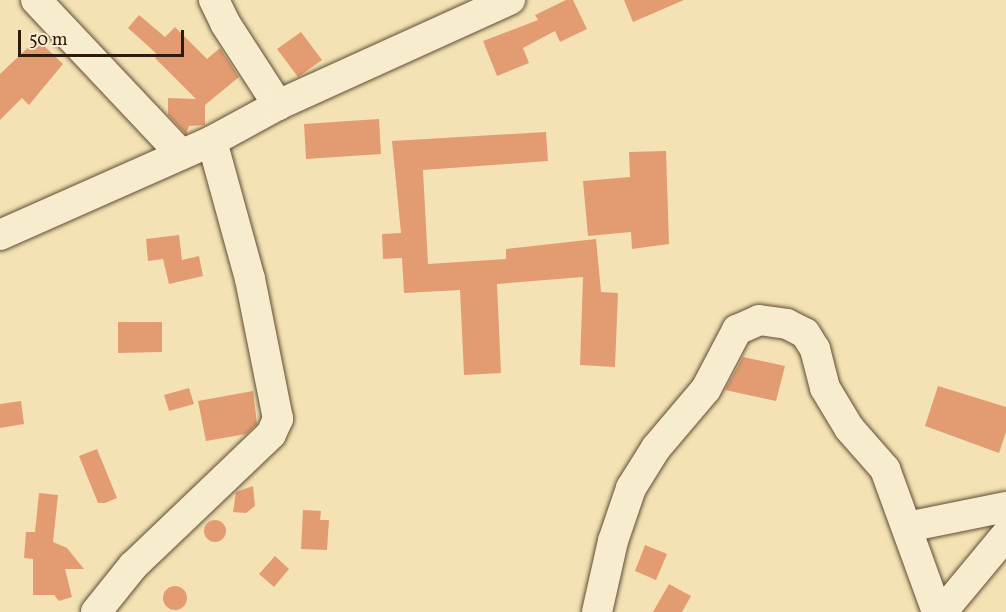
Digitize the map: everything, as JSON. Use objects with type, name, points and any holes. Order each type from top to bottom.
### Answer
[{"type":"street","points":[[36,0],[181,154]]},
{"type":"street","points":[[214,0],[225,23],[278,105]]},
{"type":"street","points":[[0,235],[212,141],[278,105],[510,0]]},
{"type":"street","points":[[96,612],[133,566],[272,434],[278,419],[250,279],[212,141]]},
{"type":"street","points":[[597,612],[613,541],[631,488],[656,448],[706,389],[728,342],[746,322],[759,320],[787,324],[805,333],[815,349],[825,388],[849,428],[885,469],[937,612]]},
{"type":"street","points":[[907,527],[1006,507]]},
{"type":"street","points":[[942,612],[1006,535]]},
{"type":"building","points":[[566,0],[573,0],[587,29],[560,42],[555,31],[523,48],[529,63],[497,76],[483,41],[538,20],[535,15]]},
{"type":"building","points":[[624,0],[684,0],[633,22]]},
{"type":"building","points":[[139,15],[165,37],[175,27],[207,59],[220,48],[239,77],[205,105],[205,125],[189,126],[186,134],[168,115],[168,98],[196,99],[155,58],[158,55],[128,28]]},
{"type":"building","points":[[301,32],[322,60],[298,77],[277,49]]},
{"type":"building","points":[[37,39],[63,64],[29,105],[22,98],[0,120],[0,74]]},
{"type":"building","points":[[379,119],[381,154],[306,159],[304,124]]},
{"type":"building","points":[[546,132],[548,161],[423,170],[428,264],[506,259],[506,249],[596,239],[601,292],[618,293],[615,367],[580,365],[583,277],[497,284],[501,373],[464,375],[460,290],[404,293],[402,258],[383,259],[382,234],[401,233],[392,141]]},
{"type":"building","points":[[666,151],[669,244],[632,249],[631,232],[588,236],[583,181],[630,177],[629,152]]},
{"type":"building","points":[[179,235],[182,260],[199,256],[203,276],[169,284],[163,259],[148,261],[146,239]]},
{"type":"building","points":[[118,322],[162,322],[162,352],[118,353]]},
{"type":"building","points":[[743,357],[785,366],[776,401],[725,390]]},
{"type":"building","points":[[938,386],[1006,407],[1006,432],[999,453],[925,426]]},
{"type":"building","points":[[189,388],[194,404],[169,411],[164,395]]},
{"type":"building","points":[[253,391],[257,424],[246,434],[206,441],[198,401]]},
{"type":"building","points":[[21,401],[24,424],[0,428],[0,404]]},
{"type":"building","points":[[97,449],[117,498],[105,503],[98,503],[79,456]]},
{"type":"building","points":[[253,486],[255,506],[246,513],[233,512],[236,492]]},
{"type":"building","points":[[39,493],[58,495],[53,542],[67,548],[84,569],[65,569],[72,597],[59,601],[54,595],[33,595],[33,559],[24,558],[26,532],[35,532]]},
{"type":"building","points":[[303,510],[321,511],[320,520],[329,520],[327,550],[301,549]]},
{"type":"building","points":[[215,520],[223,523],[226,531],[223,539],[215,542],[207,539],[204,531],[207,523]]},
{"type":"building","points":[[645,545],[667,554],[656,580],[635,571]]},
{"type":"building","points":[[275,556],[289,569],[274,587],[259,574]]},
{"type":"building","points":[[669,584],[691,596],[682,612],[653,612]]},
{"type":"building","points":[[175,586],[183,590],[187,598],[183,606],[175,610],[167,606],[163,598],[167,590]]}]
